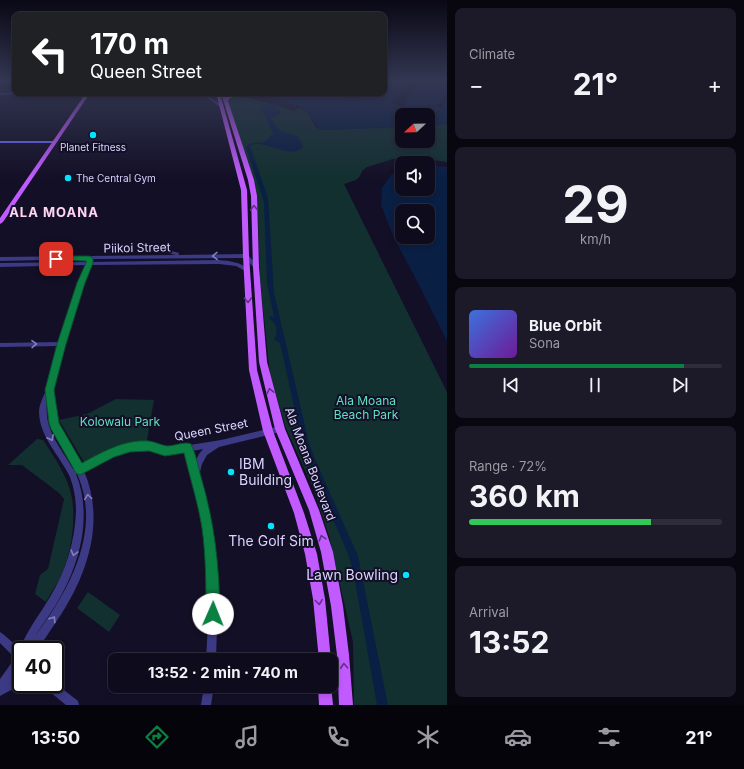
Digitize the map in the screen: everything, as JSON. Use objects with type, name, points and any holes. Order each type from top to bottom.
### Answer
[{"type":"main road","points":[[0,222],[75,113]]},
{"type":"main road","points":[[226,113],[244,190],[253,370],[268,431],[299,513],[310,554],[319,599],[323,653]]},
{"type":"main road","name":"Ala Moana Boulevard","points":[[227,113],[252,185],[254,196],[256,267],[263,362],[280,429],[314,510],[326,552],[338,613],[343,655],[346,705]]},
{"type":"main road","points":[[0,142],[55,142]]},
{"type":"main road","points":[[325,693],[326,705]]},
{"type":"street","points":[[164,245],[166,251],[184,257]]},
{"type":"street","points":[[256,247],[247,258],[256,267]]},
{"type":"street","name":"Piikoi Street","points":[[0,265],[184,257],[247,258]]},
{"type":"street","name":"Piikoi Street","points":[[219,262],[247,258]]},
{"type":"street","name":"Piikoi Street","points":[[0,259],[219,262],[236,264],[247,270]]},
{"type":"street","points":[[27,641],[60,589],[72,557],[78,530],[80,508],[78,494],[72,474],[49,437],[46,427],[44,402],[50,390],[62,344],[88,261]]},
{"type":"street","points":[[0,345],[62,344]]},
{"type":"street","points":[[36,641],[66,598],[81,566],[87,545],[89,507],[87,490],[80,469],[54,423],[50,390]]},
{"type":"street","name":"Queen Street","points":[[72,474],[108,454],[130,448],[149,446],[165,451],[171,451],[187,447],[221,443],[280,429]]},
{"type":"street","points":[[195,476],[200,456],[206,450],[221,443]]},
{"type":"street","points":[[187,447],[205,512],[212,558],[213,602],[211,653]]},
{"type":"street","points":[[0,637],[12,648]]},
{"type":"street","points":[[0,687],[12,670]]},
{"type":"street","points":[[0,690],[12,684]]},
{"type":"street","points":[[59,693],[74,705]]},
{"type":"street","points":[[206,705],[208,693]]},
{"type":"green space","name":"Ala Moana Beach Park","points":[[231,113],[307,113],[315,127],[322,130],[395,127],[395,148],[435,148],[435,125],[447,124],[447,162],[435,160],[435,156],[395,156],[395,159],[367,167],[362,171],[356,180],[344,184],[447,392],[447,705],[354,705],[353,642],[329,536],[314,490],[286,428],[270,375],[260,279],[258,218],[255,187]]},
{"type":"green space","name":"Kolowalu Park","points":[[116,399],[154,400],[147,440],[114,448],[84,462],[59,420],[87,414]]},
{"type":"green space","points":[[37,439],[43,440],[52,453],[68,483],[73,508],[73,528],[70,549],[60,578],[46,602],[35,594],[40,575],[48,569],[64,499],[59,493],[22,465],[8,465]]},
{"type":"green space","points":[[88,592],[120,615],[109,632],[77,608]]},
{"type":"water","points":[[262,113],[280,113],[272,118],[274,123],[282,131],[298,137],[303,147],[298,151],[291,151],[262,144],[250,146],[268,198],[274,293],[309,443],[358,556],[388,705],[377,705],[353,570],[348,554],[304,452],[280,343],[274,340],[277,330],[274,323],[269,318],[271,316],[274,317],[267,284],[264,202],[246,147],[249,144],[264,142],[273,134],[265,115]]},
{"type":"water","points":[[308,113],[395,113],[395,127],[322,130],[316,125]]},
{"type":"water","points":[[435,113],[447,113],[447,124],[435,125]]},
{"type":"water","points":[[435,166],[447,167],[447,341],[397,244],[435,244],[435,204],[395,204],[395,240],[381,205],[382,188],[391,175],[395,174],[395,196],[435,196]]},
{"type":"place","name":"Planet Fitness","points":[[93,135]]},
{"type":"place","name":"The Central Gym","points":[[68,178]]},
{"type":"place","name":"IBM Building","points":[[231,472]]},
{"type":"place","name":"The Golf Sim","points":[[271,526]]},
{"type":"place","name":"Lawn Bowling","points":[[406,575]]},
{"type":"district","name":"ALA MOANA","points":[[54,212]]},
{"type":"route","points":[[56,259],[89,258],[90,263],[81,283],[62,344],[50,390],[56,429],[80,469],[104,456],[122,449],[149,446],[165,451],[171,451],[187,447],[203,504],[211,548],[213,614]]}]
